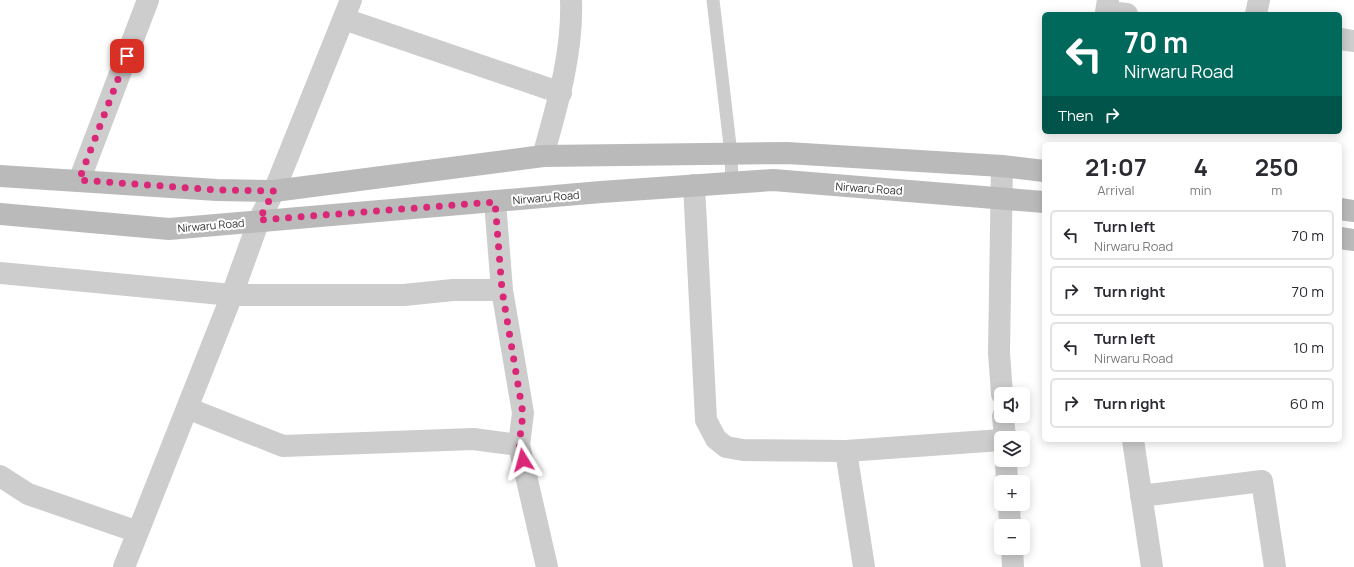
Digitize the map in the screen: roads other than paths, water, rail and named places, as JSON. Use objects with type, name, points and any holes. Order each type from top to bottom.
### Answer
[{"type":"street","points":[[79,180],[148,0]]},
{"type":"street","points":[[543,156],[561,93],[572,18],[571,0]]},
{"type":"street","points":[[1106,12],[1108,0]]},
{"type":"street","points":[[1256,12],[1259,0]]},
{"type":"street","points":[[131,565],[138,532],[232,295],[259,220],[274,191],[348,9],[561,93]]},
{"type":"street","points":[[1342,39],[1354,40]]},
{"type":"street","points":[[0,176],[217,190],[274,191],[543,156],[787,153],[1002,166],[1042,171]]},
{"type":"street","points":[[1001,387],[999,353],[1002,166]]},
{"type":"street","name":"Nirwaru Road","points":[[0,214],[170,229],[259,220],[773,180],[1042,202]]},
{"type":"street","points":[[694,185],[706,420],[716,439],[726,447],[743,450],[846,451],[994,440]]},
{"type":"street","points":[[495,202],[502,290],[523,414],[519,445],[547,567]]},
{"type":"street","points":[[1342,209],[1354,211]]},
{"type":"street","points":[[1342,238],[1354,240]]},
{"type":"street","points":[[0,274],[232,295],[404,295],[453,290],[502,290]]},
{"type":"street","points":[[187,408],[283,446],[473,439],[519,445]]},
{"type":"street","points":[[1133,442],[1152,567]]},
{"type":"street","points":[[846,451],[864,567]]},
{"type":"street","points":[[0,476],[28,494],[138,532]]},
{"type":"street","points":[[1141,496],[1262,481],[1275,567]]},
{"type":"street","points":[[1012,555],[1013,567]]},
{"type":"lane","points":[[714,0],[732,183]]}]
